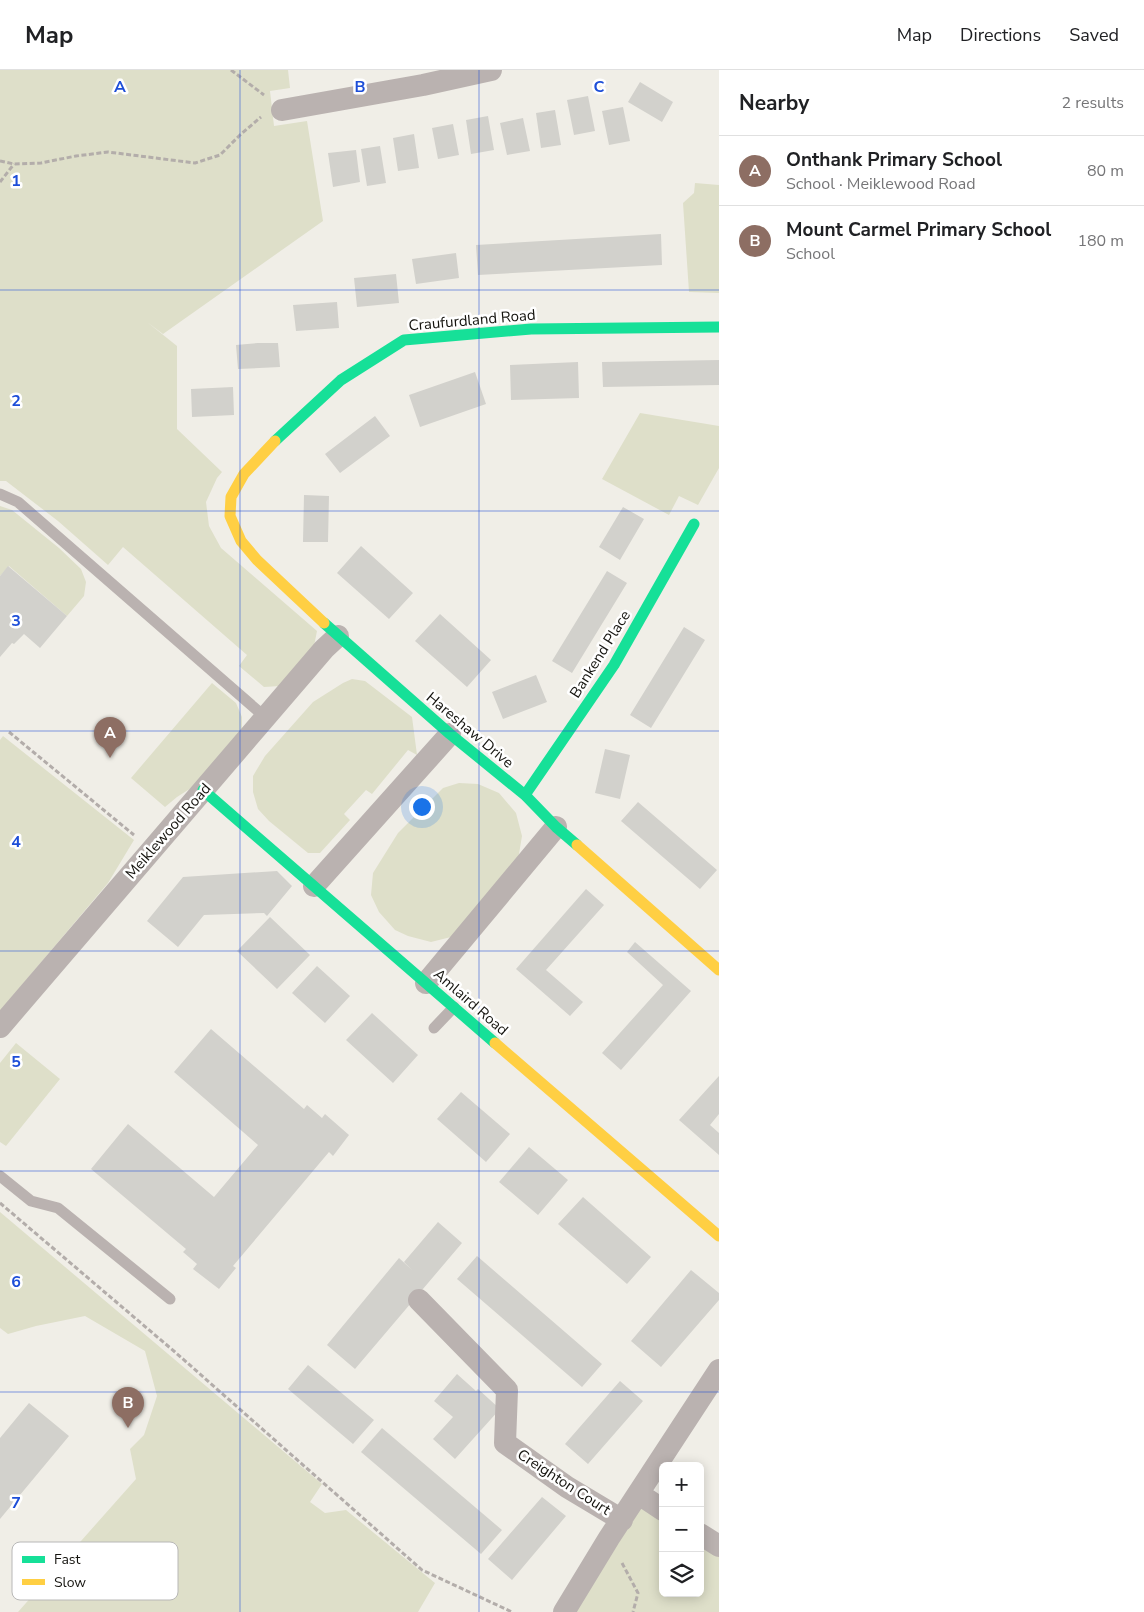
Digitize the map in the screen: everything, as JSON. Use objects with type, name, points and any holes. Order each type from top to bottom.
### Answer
[{"type":"street","points":[[282,110],[423,85],[491,70]]},
{"type":"street","name":"Craufurdland Road","points":[[231,497],[244,474],[284,431],[341,380],[404,340],[531,328],[719,327]]},
{"type":"street","name":"Hareshaw Drive","points":[[231,497],[230,516],[241,541],[257,560],[338,636],[450,734],[525,796],[556,827],[719,970]]},
{"type":"street","name":"Bankend Place","points":[[525,796],[614,665],[694,524]]},
{"type":"street","name":"Meiklewood Road","points":[[0,1027],[324,649],[338,636]]},
{"type":"street","points":[[314,886],[450,734]]},
{"type":"street","name":"Amlaird Road","points":[[203,790],[719,1236]]},
{"type":"street","points":[[426,983],[556,827]]},
{"type":"street","name":"Creighton Court","points":[[419,1300],[507,1390],[505,1443],[567,1487],[616,1529]]},
{"type":"street","points":[[564,1612],[719,1370]]},
{"type":"street","points":[[639,1494],[659,1507]]},
{"type":"street","points":[[704,1537],[719,1546]]},
{"type":"lane","points":[[0,494],[18,502],[265,718]]},
{"type":"lane","points":[[434,1028],[454,1007]]},
{"type":"lane","points":[[0,1176],[30,1201],[58,1208],[170,1299]]},
{"type":"path","points":[[231,70],[282,110]]},
{"type":"path","points":[[0,161],[14,164],[41,163],[108,152],[195,163],[220,155],[264,115],[282,110]]},
{"type":"path","points":[[0,182],[14,164]]},
{"type":"path","points":[[9,732],[152,849]]},
{"type":"path","points":[[0,1203],[175,1352],[422,1570],[512,1612]]},
{"type":"path","points":[[616,1529],[638,1593],[633,1612]]},
{"type":"green space","points":[[0,70],[288,70],[290,88],[270,91],[274,126],[307,121],[323,221],[163,334],[147,322],[177,346],[177,429],[222,472],[217,478],[206,502],[209,526],[221,548],[317,631],[314,646],[280,686],[264,687],[239,666],[247,655],[123,547],[108,565],[58,521],[6,481],[0,481]]},
{"type":"green space","points":[[695,183],[719,185],[719,293],[689,292],[683,203],[694,193]]},
{"type":"green space","points":[[640,413],[719,426],[719,468],[698,505],[679,496],[669,515],[602,479]]},
{"type":"green space","points":[[0,506],[12,510],[59,548],[81,569],[86,582],[84,596],[67,616],[9,566],[0,576]]},
{"type":"green space","points":[[352,679],[365,681],[412,717],[417,755],[408,750],[372,794],[366,790],[344,814],[350,820],[320,853],[308,853],[269,821],[258,809],[253,792],[253,776],[265,756],[313,702]]},
{"type":"green space","points":[[212,683],[236,703],[242,717],[242,733],[199,783],[165,807],[131,778]]},
{"type":"green space","points":[[3,736],[134,840],[108,883],[0,1011],[0,740]]},
{"type":"green space","points":[[459,783],[478,784],[499,793],[516,813],[522,836],[518,860],[451,937],[431,942],[408,936],[395,930],[379,912],[371,895],[373,873],[398,833],[443,788]]},
{"type":"green space","points":[[16,1043],[60,1079],[6,1146],[0,1142],[0,1063]]},
{"type":"green space","points":[[0,1212],[322,1484],[310,1502],[325,1513],[346,1510],[435,1583],[418,1612],[18,1612],[29,1600],[178,1600],[178,1542],[80,1542],[136,1479],[130,1449],[144,1435],[157,1396],[145,1351],[85,1316],[8,1334],[0,1328]]},
{"type":"green space","points":[[642,1502],[659,1513],[659,1597],[704,1597],[704,1543],[719,1552],[719,1612],[571,1612]]},
{"type":"building","points":[[640,82],[673,102],[662,122],[628,102]]},
{"type":"building","points":[[588,96],[595,131],[574,135],[567,100]]},
{"type":"building","points":[[623,107],[630,141],[609,145],[602,111]]},
{"type":"building","points":[[555,110],[561,145],[541,148],[536,113]]},
{"type":"building","points":[[488,116],[494,150],[471,154],[466,120]]},
{"type":"building","points":[[523,118],[530,151],[507,155],[500,123]]},
{"type":"building","points":[[453,124],[459,155],[438,159],[432,128]]},
{"type":"building","points":[[414,134],[419,168],[398,171],[393,138]]},
{"type":"building","points":[[380,146],[386,183],[367,186],[361,149]]},
{"type":"building","points":[[356,150],[360,182],[333,187],[328,153]]},
{"type":"building","points":[[661,234],[662,265],[478,275],[476,245]]},
{"type":"building","points":[[456,253],[459,278],[416,284],[412,259]]},
{"type":"building","points":[[396,274],[399,303],[357,307],[354,278]]},
{"type":"building","points":[[337,302],[339,328],[296,331],[293,305]]},
{"type":"building","points":[[278,343],[280,367],[238,369],[236,345]]},
{"type":"building","points":[[719,360],[719,385],[603,387],[602,362]]},
{"type":"building","points":[[578,362],[579,398],[511,400],[510,365]]},
{"type":"building","points":[[475,372],[486,404],[420,427],[409,395]]},
{"type":"building","points":[[233,387],[234,415],[192,417],[191,389]]},
{"type":"building","points":[[375,416],[390,436],[340,473],[325,454]]},
{"type":"building","points":[[304,495],[329,496],[328,542],[303,542]]},
{"type":"building","points":[[623,507],[644,519],[620,560],[599,547]]},
{"type":"building","points":[[361,546],[413,593],[389,619],[337,573]]},
{"type":"building","points":[[8,566],[67,616],[40,648],[24,634],[14,644],[12,643],[0,657],[0,576]]},
{"type":"building","points":[[607,571],[627,583],[572,673],[552,661]]},
{"type":"building","points":[[440,614],[491,660],[467,687],[415,641]]},
{"type":"building","points":[[684,627],[705,640],[651,728],[630,715]]},
{"type":"building","points":[[536,675],[547,702],[503,719],[492,692]]},
{"type":"building","points":[[605,749],[630,755],[620,799],[595,793]]},
{"type":"building","points":[[638,802],[717,870],[700,889],[621,821]]},
{"type":"building","points":[[277,871],[292,886],[267,916],[264,913],[204,915],[178,947],[147,921],[183,877]]},
{"type":"building","points":[[586,889],[604,905],[546,970],[583,1002],[570,1016],[516,969]]},
{"type":"building","points":[[270,917],[310,955],[277,989],[237,951]]},
{"type":"building","points":[[635,942],[691,991],[621,1070],[602,1053],[663,985],[627,952]]},
{"type":"building","points":[[317,966],[350,996],[325,1023],[292,993]]},
{"type":"building","points":[[372,1013],[418,1055],[393,1083],[346,1040]]},
{"type":"building","points":[[211,1029],[304,1109],[307,1105],[322,1118],[325,1114],[349,1135],[333,1156],[329,1152],[233,1266],[236,1268],[219,1289],[193,1269],[197,1264],[183,1252],[186,1249],[91,1169],[128,1124],[214,1197],[258,1145],[174,1072]]},
{"type":"building","points":[[719,1076],[719,1114],[710,1125],[719,1133],[719,1155],[679,1120]]},
{"type":"building","points":[[461,1092],[510,1134],[486,1162],[437,1119]]},
{"type":"building","points":[[529,1147],[568,1180],[538,1215],[499,1182]]},
{"type":"building","points":[[583,1197],[651,1257],[627,1284],[558,1224]]},
{"type":"building","points":[[438,1222],[462,1243],[355,1369],[327,1345],[399,1258],[412,1270],[404,1262]]},
{"type":"building","points":[[477,1256],[602,1364],[582,1387],[457,1279]]},
{"type":"building","points":[[691,1270],[719,1293],[719,1300],[661,1367],[631,1341]]},
{"type":"building","points":[[308,1365],[374,1420],[353,1444],[288,1389]]},
{"type":"building","points":[[457,1374],[476,1391],[478,1389],[500,1409],[455,1459],[433,1439],[453,1417],[434,1401]]},
{"type":"building","points":[[620,1381],[643,1401],[588,1464],[565,1444]]},
{"type":"building","points":[[29,1403],[69,1436],[0,1519],[0,1438]]},
{"type":"building","points":[[382,1428],[502,1530],[481,1554],[361,1452]]},
{"type":"building","points":[[542,1497],[566,1516],[512,1580],[488,1559]]},
{"type":"traffic: fast","points":[[275,441],[341,380],[404,340],[531,329],[719,327]]},
{"type":"traffic: fast","points":[[525,795],[614,665],[694,524]]},
{"type":"traffic: fast","points":[[324,623],[450,734],[525,795],[556,827],[577,845]]},
{"type":"traffic: fast","points":[[203,790],[495,1043]]},
{"type":"traffic: slow","points":[[275,441],[244,474],[231,497],[230,516],[241,541],[257,560],[324,623]]},
{"type":"traffic: slow","points":[[577,845],[719,970]]},
{"type":"traffic: slow","points":[[495,1043],[719,1236]]},
{"type":"place","name":"Onthank Primary School","points":[[110,758]]},
{"type":"place","name":"Mount Carmel Primary School","points":[[128,1428]]}]
